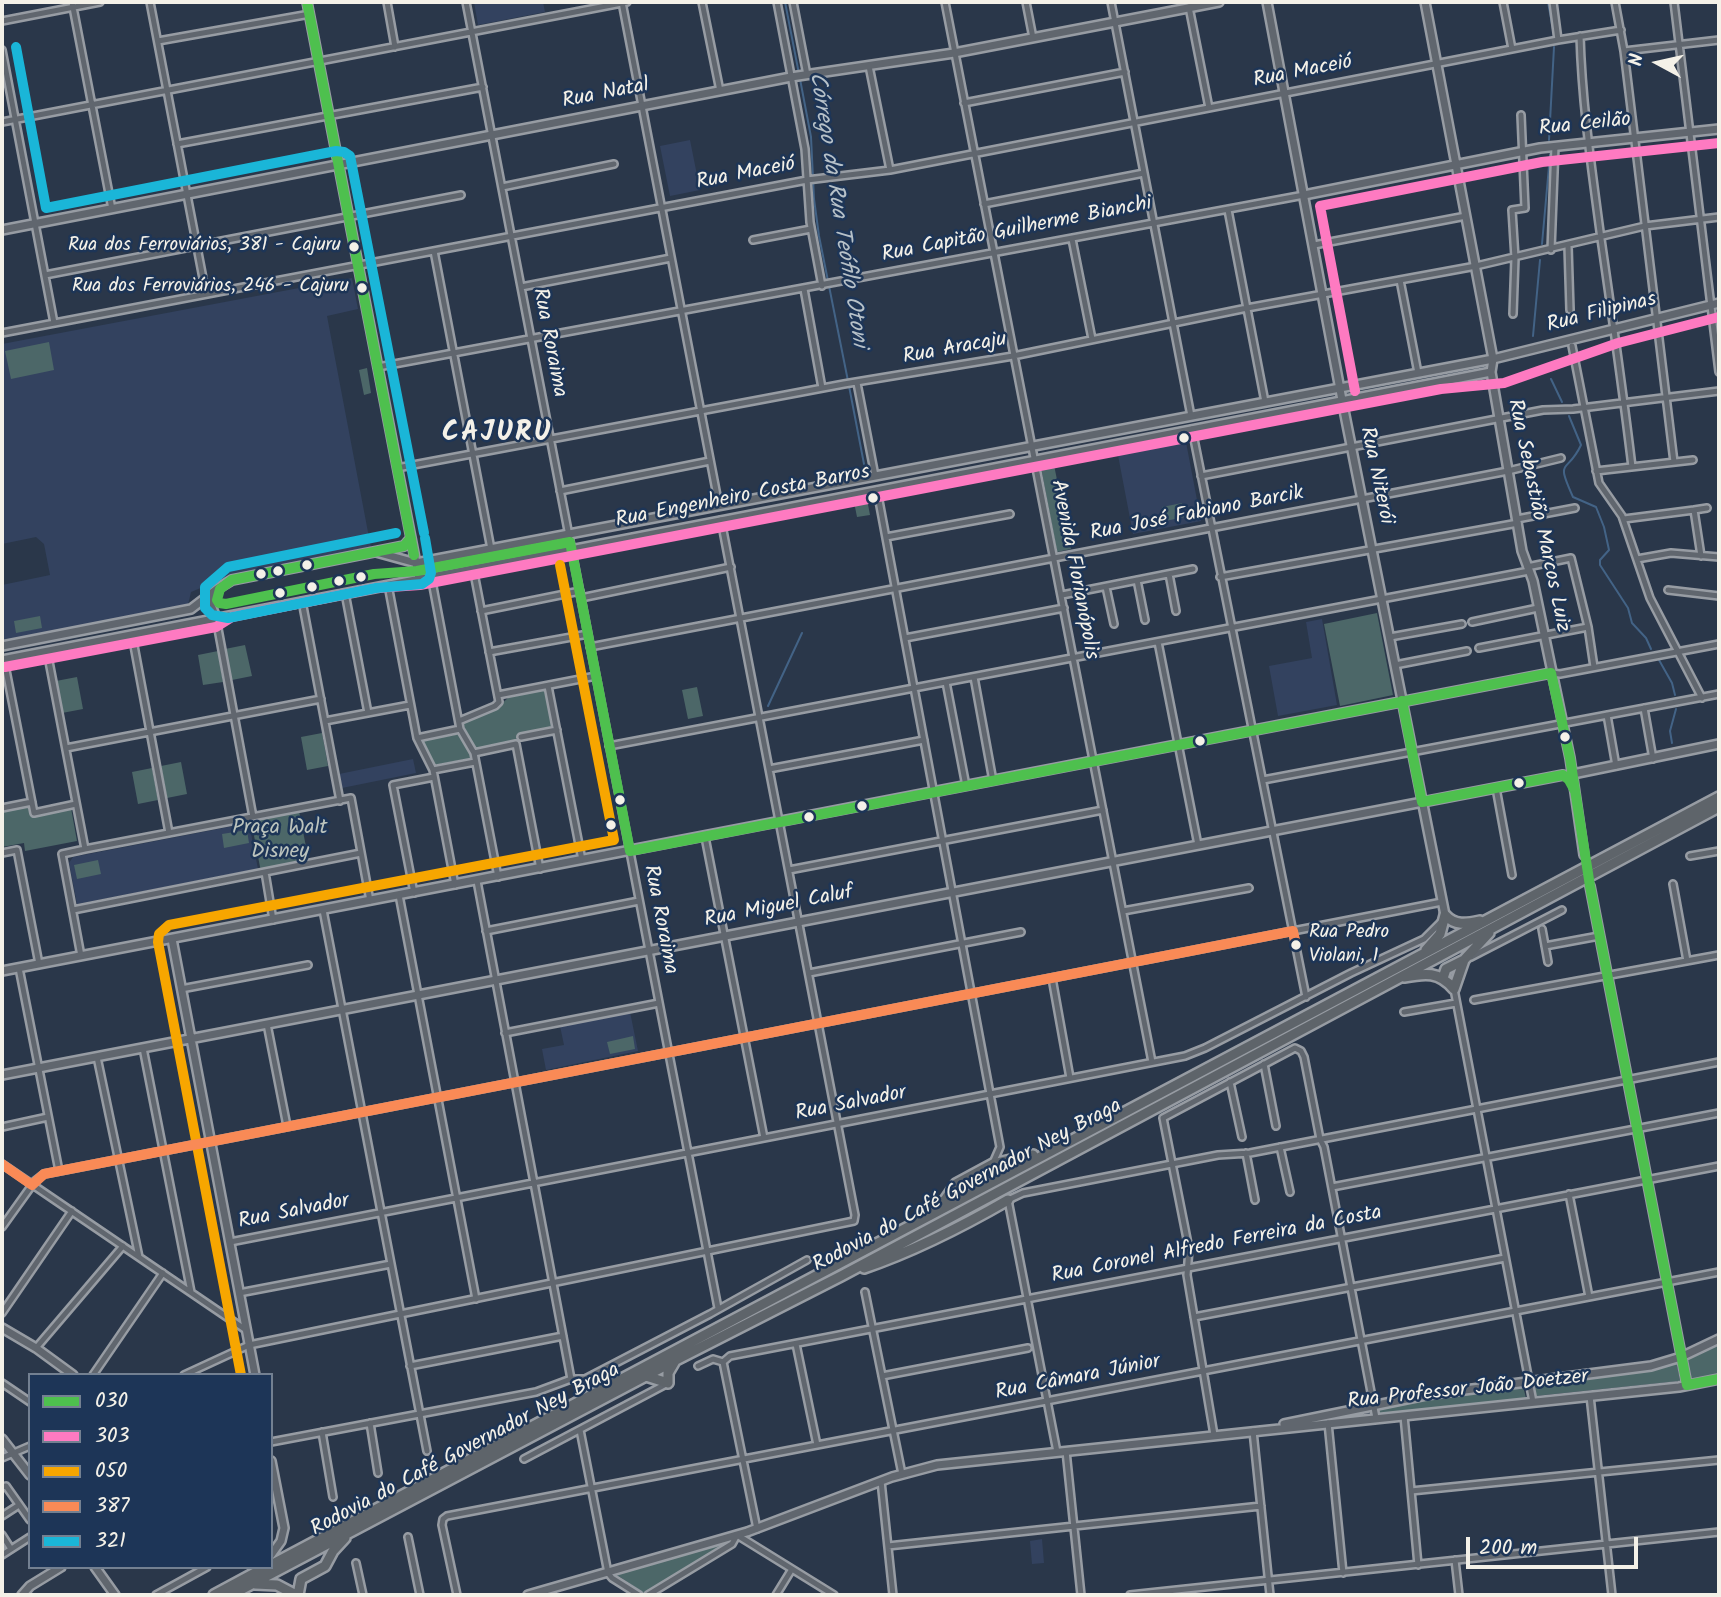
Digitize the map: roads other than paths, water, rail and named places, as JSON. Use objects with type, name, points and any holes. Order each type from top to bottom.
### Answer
[{"type":"highway","name":"Rodovia do Café Governador Ney Braga","points":[[273,1564],[1719,797]]},
{"type":"highway","name":"Rodovia do Café Governador Ney Braga","points":[[214,1595],[252,1580],[353,1531],[645,1376],[841,1276],[1719,807]]},
{"type":"highway","points":[[1420,956],[1440,934],[1445,915],[1459,924],[1488,920]]},
{"type":"highway","points":[[1454,989],[1464,960],[1475,946],[1502,922]]},
{"type":"highway","points":[[1443,978],[1446,970],[1464,960]]},
{"type":"highway","points":[[1443,978],[1458,972]]},
{"type":"highway","points":[[1395,978],[1427,973],[1443,978],[1454,989]]},
{"type":"highway","points":[[888,1238],[904,1225],[942,1203],[956,1184],[993,1164],[1017,1160],[1065,1144]]},
{"type":"highway","points":[[841,1276],[901,1254],[1008,1200]]},
{"type":"highway","points":[[645,1376],[667,1383],[668,1373],[676,1360]]},
{"type":"highway","points":[[252,1580],[278,1585],[297,1595],[301,1579],[325,1566],[333,1551],[353,1531]]},
{"type":"highway","name":"Rodovia do Café Governador Ney Braga","points":[[231,1595],[265,1569]]},
{"type":"street","points":[[2,21],[72,4],[100,2]]},
{"type":"street","points":[[150,2],[206,294]]},
{"type":"street","points":[[307,2],[417,571]]},
{"type":"street","points":[[387,2],[395,47]]},
{"type":"street","name":"Rua Roraima","points":[[466,2],[718,1308]]},
{"type":"street","points":[[2,122],[624,2],[719,506]]},
{"type":"street","points":[[702,2],[719,91]]},
{"type":"street","points":[[777,2],[805,149],[811,229],[827,285]]},
{"type":"street","points":[[793,2],[807,75]]},
{"type":"street","name":"Avenida Florianópolis","points":[[945,2],[1152,1062]]},
{"type":"street","points":[[1026,2],[1033,38]]},
{"type":"street","points":[[1111,2],[1191,416]]},
{"type":"street","name":"Rua Natal","points":[[2,230],[791,77],[954,53],[1219,2]]},
{"type":"street","name":"Rua Niterói","points":[[1268,2],[1342,400],[1445,915]]},
{"type":"street","name":"Rua Sebastião Marcos Luiz","points":[[1425,2],[1493,359],[1491,372],[1517,521],[1573,774],[1584,855]]},
{"type":"street","points":[[1503,2],[1512,49]]},
{"type":"street","points":[[1553,2],[1558,40]]},
{"type":"street","points":[[1615,2],[1624,51],[1674,462]]},
{"type":"street","points":[[1674,2],[1701,219],[1715,303],[1719,372]]},
{"type":"street","points":[[72,4],[112,209]]},
{"type":"street","points":[[1189,8],[1209,108]]},
{"type":"street","points":[[158,41],[310,14]]},
{"type":"street","name":"Rua Maceió","points":[[2,333],[807,180],[890,170],[1437,63],[1621,30]]},
{"type":"street","points":[[1580,36],[1588,144],[1632,467]]},
{"type":"street","points":[[1624,51],[1719,40]]},
{"type":"street","points":[[2,50],[54,323]]},
{"type":"street","points":[[869,66],[890,170]]},
{"type":"street","points":[[964,103],[1125,72]]},
{"type":"street","points":[[177,144],[483,87]]},
{"type":"street","points":[[1513,314],[1515,258],[1512,210],[1525,208],[1521,115]]},
{"type":"street","name":"Rua Ceilão","points":[[1456,166],[1555,146],[1719,129]]},
{"type":"street","points":[[1551,250],[1555,146]]},
{"type":"street","points":[[502,187],[614,164]]},
{"type":"street","name":"Rua Capitão Guilherme Bianchi","points":[[378,367],[1456,166]]},
{"type":"street","points":[[984,204],[1144,173]]},
{"type":"street","points":[[45,275],[461,195]]},
{"type":"street","points":[[1228,210],[1265,402]]},
{"type":"street","points":[[1314,245],[1466,216]]},
{"type":"street","name":"Rua Aracaju","points":[[397,468],[844,384],[1013,356],[1247,308],[1515,258],[1645,226],[1719,217]]},
{"type":"street","points":[[753,240],[811,229]]},
{"type":"street","points":[[1072,239],[1092,340]]},
{"type":"street","points":[[1568,246],[1570,310]]},
{"type":"street","points":[[434,251],[491,549]]},
{"type":"street","points":[[521,288],[671,258]]},
{"type":"street","points":[[1400,280],[1418,373]]},
{"type":"street","points":[[804,289],[822,388]]},
{"type":"street","name":"Rua Filipinas","points":[[1493,359],[1715,303]]},
{"type":"street","points":[[1572,346],[1601,488],[1624,519],[1650,598],[1703,698]]},
{"type":"street","name":"Rua Engenheiro Costa Barros","points":[[3,660],[387,585],[417,571],[491,549],[1493,359]]},
{"type":"street","name":"Rua Engenheiro Costa Barros","points":[[376,552],[431,576],[1491,372]]},
{"type":"street","points":[[855,383],[875,476]]},
{"type":"street","points":[[1201,477],[1548,410],[1719,391]]},
{"type":"street","points":[[1192,429],[1306,997]]},
{"type":"street","name":"Rua José Fabiano Barcik","points":[[590,647],[1508,471],[1561,458]]},
{"type":"street","points":[[1596,471],[1693,460]]},
{"type":"street","points":[[560,491],[710,461]]},
{"type":"street","points":[[877,490],[1000,1147],[993,1164]]},
{"type":"street","points":[[1220,577],[1575,508]]},
{"type":"street","points":[[1624,519],[1707,508]]},
{"type":"street","points":[[1694,510],[1701,556]]},
{"type":"street","points":[[886,537],[1010,514]]},
{"type":"street","points":[[188,1373],[249,1345],[854,1221],[838,1124],[722,520]]},
{"type":"street","name":"Rua Engenheiro Costa Barros","points":[[2,646],[191,609],[217,589],[239,578],[404,546],[411,538]]},
{"type":"street","points":[[1637,559],[1671,553],[1719,557]]},
{"type":"street","points":[[609,746],[1382,599],[1571,558],[1588,627],[1594,667]]},
{"type":"street","points":[[481,611],[731,567]]},
{"type":"street","points":[[458,720],[499,702],[473,568]]},
{"type":"street","points":[[1062,595],[1194,569]]},
{"type":"street","points":[[1169,574],[1176,611]]},
{"type":"street","points":[[431,576],[460,729],[474,753],[498,877]]},
{"type":"street","points":[[1137,580],[1145,620]]},
{"type":"street","points":[[387,585],[417,738],[433,770],[455,885]]},
{"type":"street","points":[[1106,587],[1114,624]]},
{"type":"street","points":[[217,589],[211,605],[216,618],[253,817]]},
{"type":"street","points":[[1668,590],[1719,596]]},
{"type":"street","points":[[345,593],[368,713]]},
{"type":"street","points":[[302,601],[340,800]]},
{"type":"street","points":[[905,638],[1064,608]]},
{"type":"street","points":[[1472,622],[1538,608]]},
{"type":"street","points":[[1390,637],[1462,624]]},
{"type":"street","points":[[1479,649],[1588,627]]},
{"type":"street","points":[[489,652],[588,634]]},
{"type":"street","points":[[132,635],[169,833]]},
{"type":"street","points":[[1158,642],[1198,845]]},
{"type":"street","points":[[2,971],[1551,673],[1560,674],[1719,644]]},
{"type":"street","points":[[47,651],[85,849]]},
{"type":"street","points":[[1395,665],[1467,651]]},
{"type":"street","points":[[3,660],[34,813],[76,804]]},
{"type":"street","points":[[498,695],[596,676]]},
{"type":"street","points":[[974,677],[993,781]]},
{"type":"street","points":[[946,682],[966,786]]},
{"type":"street","points":[[548,685],[582,860]]},
{"type":"street","points":[[1263,780],[1719,694]]},
{"type":"street","points":[[66,748],[321,699]]},
{"type":"street","points":[[325,722],[410,705]]},
{"type":"street","points":[[1644,708],[1653,759]]},
{"type":"street","points":[[1607,715],[1616,766]]},
{"type":"street","points":[[417,738],[460,729]]},
{"type":"street","points":[[521,737],[557,730]]},
{"type":"street","points":[[769,769],[924,740]]},
{"type":"street","points":[[474,753],[516,744],[540,869]]},
{"type":"street","points":[[1573,774],[1719,744]]},
{"type":"street","name":"Rua Sebastião Marcos Luiz","points":[[1567,747],[1567,768],[1563,775],[1569,779],[1575,791]]},
{"type":"street","points":[[433,770],[475,762]]},
{"type":"street","name":"Rua Miguel Caluf","points":[[2,1075],[1563,775]]},
{"type":"street","points":[[414,893],[393,785],[434,777]]},
{"type":"street","points":[[1496,788],[1512,875]]},
{"type":"street","points":[[81,956],[62,853],[340,800],[351,799],[370,901]]},
{"type":"street","points":[[2,808],[32,802]]},
{"type":"street","points":[[789,870],[1103,810]]},
{"type":"street","points":[[705,837],[764,1138]]},
{"type":"street","points":[[2,853],[17,850],[39,964]]},
{"type":"street","points":[[1690,856],[1719,851]]},
{"type":"street","points":[[73,910],[361,853]]},
{"type":"street","points":[[265,872],[272,920]]},
{"type":"street","points":[[477,881],[571,1379]]},
{"type":"street","points":[[1673,884],[1687,961]]},
{"type":"street","points":[[1590,886],[1687,1385]]},
{"type":"street","points":[[1123,911],[1249,888]]},
{"type":"street","points":[[399,895],[476,1299]]},
{"type":"street","points":[[486,931],[639,901]]},
{"type":"street","points":[[2,1227],[41,1175],[58,1171],[1442,902]]},
{"type":"street","points":[[323,910],[427,1451]]},
{"type":"street","points":[[1464,960],[1562,910]]},
{"type":"street","name":"Rua Salvador","points":[[229,1242],[1198,1052],[1424,939],[1433,932],[1445,915]]},
{"type":"street","points":[[1542,929],[1548,962]]},
{"type":"street","points":[[809,973],[1021,932]]},
{"type":"street","points":[[1545,946],[1600,936]]},
{"type":"street","points":[[172,939],[255,1373]]},
{"type":"street","points":[[1474,1000],[1719,955]]},
{"type":"street","points":[[181,989],[308,965]]},
{"type":"street","points":[[19,968],[58,1171]]},
{"type":"street","points":[[1052,978],[1070,1078]]},
{"type":"street","points":[[1454,989],[1532,1402]]},
{"type":"street","points":[[505,1033],[659,1003]]},
{"type":"street","points":[[1405,1012],[1456,1003]]},
{"type":"street","points":[[267,1024],[287,1126]]},
{"type":"street","points":[[143,1048],[191,1292]]},
{"type":"street","points":[[1214,1435],[1187,1275],[1189,1249],[1163,1118],[1292,1049],[1301,1051],[1304,1057],[1332,1187],[1376,1419]]},
{"type":"street","points":[[97,1057],[139,1257]]},
{"type":"street","points":[[1081,1595],[1062,1451],[1047,1401],[1008,1200],[1023,1194],[1218,1154],[1246,1153],[1280,1147],[1719,1062]]},
{"type":"street","points":[[1264,1064],[1276,1126]]},
{"type":"street","points":[[1230,1082],[1242,1137]]},
{"type":"street","points":[[1332,1187],[1719,1113]]},
{"type":"street","points":[[2,1127],[48,1117]]},
{"type":"street","points":[[1000,1147],[1017,1160]]},
{"type":"street","points":[[1280,1147],[1290,1192]]},
{"type":"street","points":[[1246,1153],[1255,1200]]},
{"type":"street","points":[[2,1164],[246,1330]]},
{"type":"street","name":"Rua Coronel Alfredo Ferreira da Costa","points":[[698,1366],[713,1359],[723,1362],[730,1356],[1719,1166]]},
{"type":"street","points":[[1569,1194],[1589,1297]]},
{"type":"street","points":[[2,1313],[72,1211]]},
{"type":"street","points":[[36,1348],[123,1246]]},
{"type":"street","points":[[1194,1317],[1505,1258]]},
{"type":"street","points":[[273,1442],[536,1392],[571,1379],[585,1379],[807,1260]]},
{"type":"street","points":[[239,1293],[391,1264]]},
{"type":"street","name":"Rua Câmara Júnior","points":[[457,1595],[442,1525],[447,1516],[1719,1272]]},
{"type":"street","points":[[94,1373],[163,1273]]},
{"type":"street","points":[[865,1292],[902,1474]]},
{"type":"street","points":[[2,1328],[70,1373]]},
{"type":"street","points":[[410,1366],[563,1336]]},
{"type":"street","name":"Rua Professor João Doetzer","points":[[1252,1431],[1433,1394],[1651,1366],[1681,1357],[1719,1339]]},
{"type":"street","points":[[796,1344],[817,1445]]},
{"type":"street","points":[[882,1376],[1028,1348]]},
{"type":"street","points":[[723,1362],[757,1529]]},
{"type":"street","name":"Rua Professor João Doetzer","points":[[528,1595],[757,1529],[881,1481],[937,1465],[1719,1380]]},
{"type":"street","points":[[2,1383],[28,1401]]},
{"type":"street","points":[[524,1459],[667,1383]]},
{"type":"street","points":[[1590,1396],[1612,1595]]},
{"type":"street","points":[[1404,1416],[1418,1564]]},
{"type":"street","points":[[370,1423],[378,1473]]},
{"type":"street","points":[[1328,1423],[1343,1573]]},
{"type":"street","points":[[580,1430],[608,1573],[639,1595]]},
{"type":"street","points":[[1252,1431],[1270,1595]]},
{"type":"street","points":[[322,1432],[333,1497]]},
{"type":"street","points":[[2,1438],[28,1472]]},
{"type":"street","points":[[2,1458],[28,1447]]},
{"type":"street","points":[[1411,1491],[1719,1460]]},
{"type":"street","points":[[273,1471],[284,1528],[281,1541],[273,1552]]},
{"type":"street","points":[[881,1481],[893,1595]]},
{"type":"street","points":[[2,1488],[6,1486],[28,1517]]},
{"type":"street","points":[[2,1516],[19,1505]]},
{"type":"street","points":[[888,1546],[1261,1506]]},
{"type":"street","points":[[1130,1595],[1719,1532]]},
{"type":"street","points":[[2,1535],[11,1549]]},
{"type":"street","points":[[648,1595],[732,1544],[737,1535],[834,1595]]},
{"type":"street","points":[[408,1537],[420,1595]]},
{"type":"street","points":[[2,1555],[28,1539]]},
{"type":"street","points":[[1455,1560],[1459,1595]]},
{"type":"street","points":[[356,1563],[363,1595]]},
{"type":"street","points":[[22,1595],[30,1586],[58,1569]]},
{"type":"street","points":[[96,1569],[115,1595]]},
{"type":"street","points":[[156,1595],[203,1569]]},
{"type":"street","points":[[252,1580],[258,1569]]},
{"type":"street","points":[[776,1595],[792,1569]]},
{"type":"waterway","name":"Córrego da Rua Teófilo Otoni","points":[[785,2],[799,74]]},
{"type":"waterway","points":[[1548,2],[1554,35]]},
{"type":"waterway","points":[[1549,140],[1554,47]]},
{"type":"waterway","name":"Córrego da Rua Teófilo Otoni","points":[[800,79],[811,137],[819,236],[848,381]]},
{"type":"waterway","points":[[1542,244],[1550,155]]},
{"type":"waterway","points":[[1533,336],[1540,260]]},
{"type":"waterway","points":[[1551,379],[1562,402]]},
{"type":"waterway","name":"Córrego da Rua Teófilo Otoni","points":[[849,386],[864,464]]},
{"type":"waterway","points":[[1569,416],[1581,445],[1565,467],[1568,485],[1573,497],[1596,507],[1609,550],[1600,560],[1600,565],[1628,608],[1632,623],[1646,638],[1651,649]]},
{"type":"waterway","name":"Córrego da Rua Teófilo Otoni","points":[[768,706],[802,633]]},
{"type":"waterway","points":[[1659,660],[1672,683],[1675,695]]},
{"type":"waterway","points":[[1672,743],[1670,731],[1676,709]]},
{"type":"place","name":"Rua dos Ferroviários, 381 - Cajuru","points":[[354,247]]},
{"type":"place","name":"Rua dos Ferroviários, 246 - Cajuru","points":[[362,288]]},
{"type":"place","name":"Rua Pedro Violani, 1","points":[[1296,945]]},
{"type":"district","name":"CAJURU","points":[[497,435]]},
{"type":"park label","name":"Praça Walt Disney","points":[[280,841]]}]
